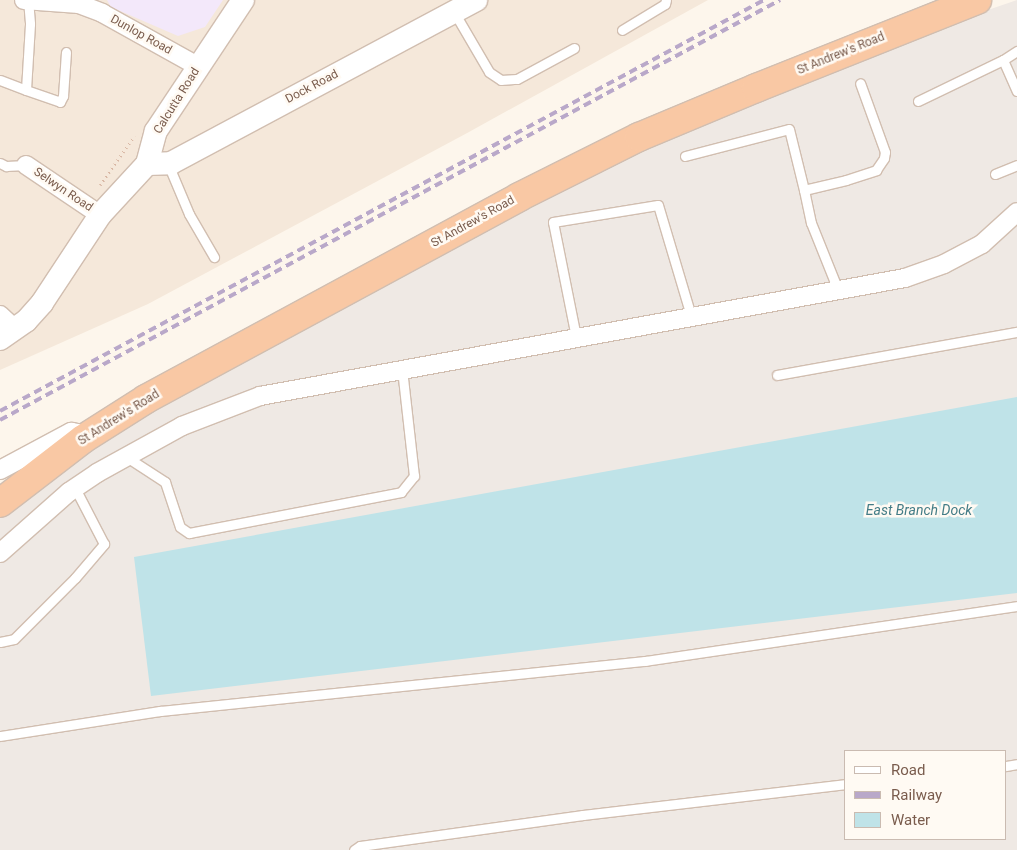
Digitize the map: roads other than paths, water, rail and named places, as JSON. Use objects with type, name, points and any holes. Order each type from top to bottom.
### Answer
[{"type":"highway","name":"St Andrew's Road","points":[[0,503],[82,439],[146,399],[519,197],[614,150],[756,88],[977,0]]},
{"type":"street","name":"Dunlop Road","points":[[24,0],[79,2],[199,66]]},
{"type":"street","name":"Calcutta Road","points":[[10,326],[42,303],[100,215],[157,164],[156,131],[243,0]]},
{"type":"street","name":"Dock Road","points":[[157,164],[476,0]]},
{"type":"street","name":"Selwyn Road","points":[[26,166],[100,215]]},
{"type":"street","points":[[0,553],[75,488],[125,456],[182,426],[260,396],[905,278],[944,264],[982,244],[1017,212]]},
{"type":"street","points":[[0,470],[71,432],[77,433],[82,439]]},
{"type":"lane","points":[[26,90],[30,24],[28,0]]},
{"type":"lane","points":[[622,30],[664,4],[666,0]]},
{"type":"lane","points":[[454,12],[489,72],[501,80],[518,79],[574,48]]},
{"type":"lane","points":[[918,101],[1003,60],[1017,51]]},
{"type":"lane","points":[[0,80],[60,102],[63,96],[66,52]]},
{"type":"lane","points":[[1003,60],[1017,91]]},
{"type":"lane","points":[[804,190],[846,180],[876,170],[884,158],[885,152],[860,83]]},
{"type":"lane","points":[[685,156],[789,129],[811,224],[838,290]]},
{"type":"lane","points":[[0,163],[6,166],[26,166]]},
{"type":"lane","points":[[157,164],[214,257]]},
{"type":"lane","points":[[995,174],[1017,165]]},
{"type":"lane","points":[[576,337],[552,222],[658,204],[691,316]]},
{"type":"lane","points":[[777,375],[1017,332]]},
{"type":"lane","points":[[125,456],[165,482],[180,527],[189,533],[401,492],[414,476],[402,369]]},
{"type":"lane","points":[[0,642],[14,639],[75,578],[104,544],[75,488]]},
{"type":"lane","points":[[0,736],[160,711],[645,661],[1017,606]]},
{"type":"lane","points":[[354,850],[360,846],[583,814],[844,784]]},
{"type":"water","name":"East Branch Dock","points":[[1017,397],[1017,593],[151,696],[134,557]]},
{"type":"railway","points":[[0,411],[764,0]]},
{"type":"railway","points":[[0,420],[780,0]]}]
